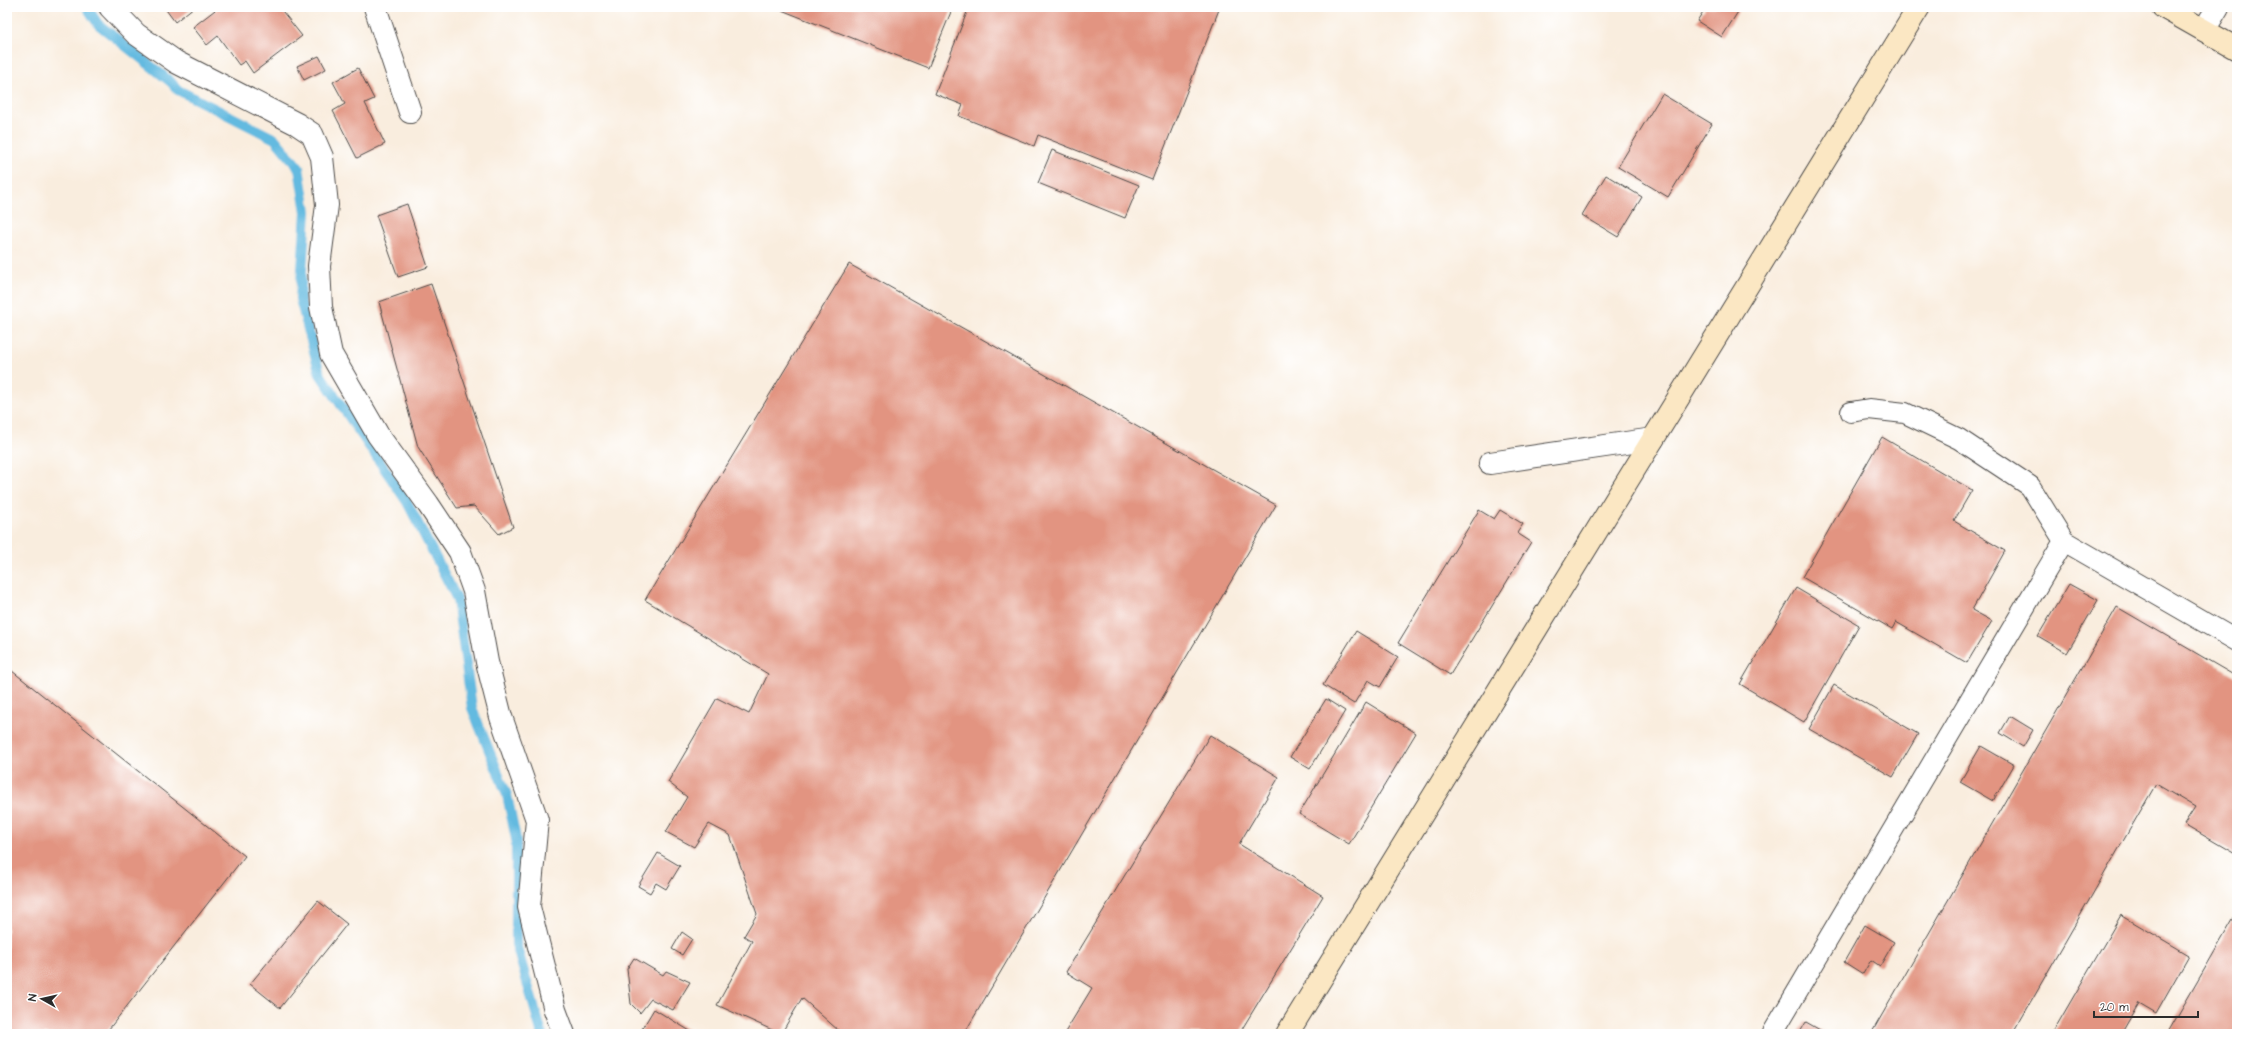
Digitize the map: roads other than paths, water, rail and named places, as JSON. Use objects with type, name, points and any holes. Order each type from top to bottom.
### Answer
[{"type":"street","points":[[110,7],[136,34],[176,62],[297,124],[312,134],[322,157],[327,205],[319,266],[320,307],[331,354],[378,435],[428,504],[460,552],[474,591],[487,662],[501,717],[537,820],[529,907],[555,1010],[564,1034]]},
{"type":"street","points":[[374,7],[410,112]]},
{"type":"street","points":[[1287,1034],[1919,7]]},
{"type":"street","points":[[2163,7],[2237,49]]},
{"type":"street","points":[[2204,30],[2218,7]]},
{"type":"street","points":[[1490,463],[1653,439]]},
{"type":"lane","points":[[1850,412],[1869,409],[1905,413],[1960,439],[2030,486],[2064,541],[2237,640]]},
{"type":"lane","points":[[1772,1034],[2064,541]]},
{"type":"waterway","points":[[87,7],[98,24],[171,82],[178,90],[275,139],[299,168],[306,212],[300,299],[320,374],[407,502],[457,599],[472,708],[507,795],[516,839],[516,944],[542,1034]]}]
